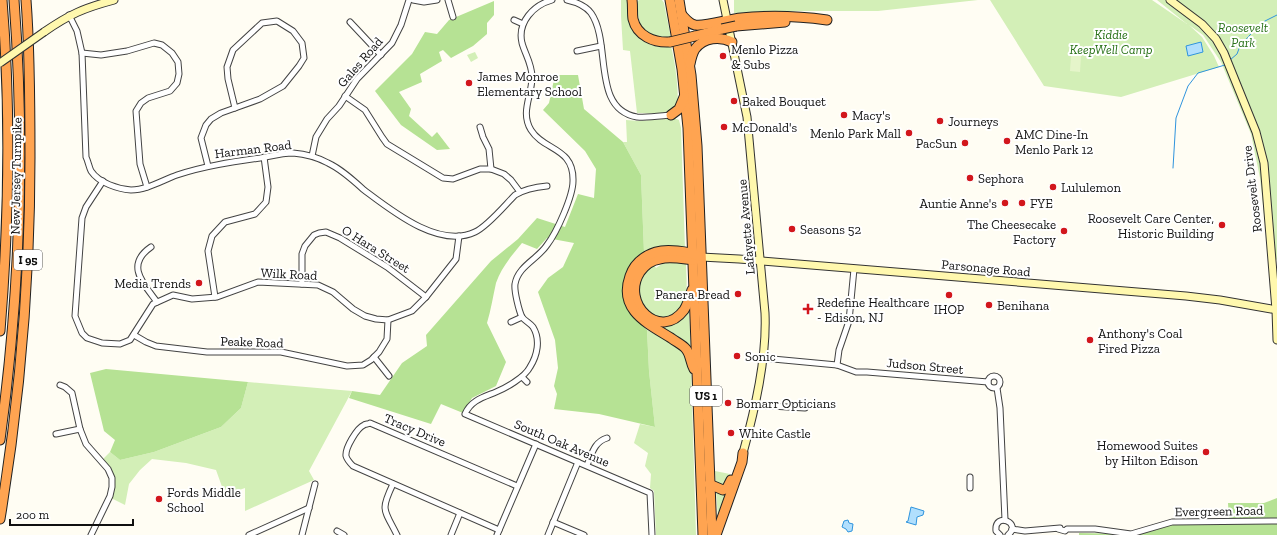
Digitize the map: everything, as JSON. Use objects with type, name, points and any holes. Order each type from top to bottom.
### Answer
[{"type":"highway","name":"New Jersey Turnpike","points":[[0,331],[7,179],[6,61],[2,0]]},
{"type":"highway","name":"New Jersey Turnpike","points":[[0,440],[12,323],[17,234],[19,134],[14,0]]},
{"type":"highway","name":"New Jersey Turnpike","points":[[0,519],[17,394],[24,326],[30,187],[30,104],[26,0]]},
{"type":"highway","points":[[633,1],[634,20],[641,32],[650,40],[655,42],[670,42],[736,26],[826,20],[794,16],[750,17],[699,26],[689,22],[681,14]]},
{"type":"highway","name":"US 1","points":[[672,1],[681,14],[689,66],[697,146],[696,257],[694,285],[703,535]]},
{"type":"highway","name":"US 1","points":[[672,1],[682,69],[688,128],[712,535]]},
{"type":"highway","points":[[689,66],[696,49],[705,42],[719,38],[732,42]]},
{"type":"highway","points":[[685,96],[679,109],[671,115],[678,118],[688,128]]},
{"type":"highway","points":[[696,257],[665,250],[648,255],[638,262],[631,272],[627,284],[627,291],[629,302],[638,316],[649,325],[682,345],[689,354],[692,366],[697,374]]},
{"type":"highway","points":[[694,285],[684,310],[675,318],[658,321],[648,317],[641,310],[636,300],[634,289],[637,278],[647,264],[661,258],[696,257]]},
{"type":"highway","points":[[709,484],[720,489],[726,488],[729,485],[743,453]]},
{"type":"highway","points":[[716,535],[742,462],[743,453]]},
{"type":"street","points":[[0,63],[69,15],[87,7],[114,0]]},
{"type":"street","name":"Gales Road","points":[[312,156],[316,137],[327,119],[357,79],[392,43],[397,34],[409,0]]},
{"type":"street","points":[[412,0],[424,2],[437,0]]},
{"type":"street","points":[[448,0],[453,17]]},
{"type":"street","points":[[527,382],[522,376],[529,369],[536,356],[538,341],[533,327],[522,317],[515,285],[519,275],[526,265],[547,246],[565,210],[574,181],[570,163],[564,155],[538,138],[531,130],[527,120],[526,108],[532,76],[530,64],[521,41],[523,24],[526,18],[536,8],[544,2],[552,0]]},
{"type":"street","points":[[567,0],[580,2],[594,18],[601,46],[608,91],[615,104],[623,111],[637,117],[671,115]]},
{"type":"street","name":"Lafayette Avenue","points":[[723,0],[747,117],[766,324],[754,405],[743,453]]},
{"type":"street","name":"Roosevelt Drive","points":[[1170,0],[1202,24],[1216,39],[1227,59],[1254,126],[1261,148],[1264,163],[1275,267],[1277,340]]},
{"type":"street","name":"Harman Road","points":[[69,15],[77,31],[82,53],[86,157],[92,171],[103,181],[119,188],[133,190],[147,187],[178,175],[208,166],[292,153],[312,156],[323,160],[338,169],[374,197],[413,223],[435,233],[459,236],[470,234],[481,228],[520,192],[547,186]]},
{"type":"street","points":[[514,20],[523,24]]},
{"type":"street","points":[[208,166],[201,138],[206,125],[211,119],[221,112],[235,108],[260,99],[283,86],[304,58],[302,43],[293,31],[277,21],[262,23],[233,50],[226,67],[235,108]]},
{"type":"street","points":[[350,22],[381,55]]},
{"type":"street","points":[[82,53],[101,55],[127,51],[154,43],[162,44],[172,52],[178,62],[179,74],[177,83],[170,91],[148,98],[136,111],[140,164],[147,187]]},
{"type":"street","points":[[577,51],[601,46]]},
{"type":"street","points":[[345,96],[366,110],[378,131],[388,144],[439,177],[453,179],[480,169],[490,169],[504,174],[511,180],[520,192]]},
{"type":"street","points":[[480,127],[489,149],[490,169]]},
{"type":"street","points":[[215,297],[208,251],[212,236],[225,222],[255,214],[266,202],[268,187],[264,157]]},
{"type":"street","points":[[103,181],[86,207],[82,218],[75,316],[82,333],[87,338],[102,343],[122,343],[130,340],[153,304],[157,302],[140,279],[138,270],[138,262],[140,257],[151,247]]},
{"type":"street","name":"O Hara Street","points":[[302,284],[302,254],[305,246],[314,235],[326,232],[340,238],[387,266],[426,297]]},
{"type":"street","points":[[388,320],[412,311],[426,297],[456,259],[459,236]]},
{"type":"street","name":"Parsonage Road","points":[[696,257],[761,261],[1192,297],[1276,310]]},
{"type":"street","points":[[837,365],[839,350],[849,321],[854,269]]},
{"type":"street","name":"Wilk Road","points":[[157,302],[173,295],[192,299],[215,297],[258,282],[318,285],[333,292],[353,309],[366,316],[388,320]]},
{"type":"street","points":[[511,322],[522,317]]},
{"type":"street","name":"Peake Road","points":[[134,334],[146,342],[156,346],[207,352],[281,352],[347,366],[363,365],[371,360],[385,345],[388,320]]},
{"type":"street","points":[[374,357],[389,376]]},
{"type":"street","name":"Judson Street","points":[[762,358],[837,365],[860,371],[988,382]]},
{"type":"street","name":"South Oak Avenue","points":[[522,376],[498,392],[474,402],[465,414],[650,493],[652,535]]},
{"type":"street","points":[[993,377],[998,378],[1000,384],[996,388],[991,387],[988,382],[993,377]]},
{"type":"street","points":[[60,384],[72,393],[80,428],[86,444],[108,469],[112,478],[110,496],[91,535]]},
{"type":"street","points":[[996,388],[1000,408],[1005,520]]},
{"type":"street","points":[[754,405],[805,408]]},
{"type":"street","name":"Tracy Drive","points":[[498,532],[460,513],[353,466],[346,456],[346,450],[354,435],[364,424],[370,423],[517,486]]},
{"type":"street","points":[[56,434],[80,428]]},
{"type":"street","points":[[587,465],[596,445],[601,440],[607,438]]},
{"type":"street","points":[[498,532],[536,444]]},
{"type":"street","points":[[548,535],[578,462]]},
{"type":"street","points":[[970,477],[970,488]]},
{"type":"street","points":[[302,535],[316,484]]},
{"type":"street","points":[[393,484],[385,501],[384,507],[397,535]]},
{"type":"street","points":[[249,535],[309,508]]},
{"type":"street","points":[[450,535],[460,513]]},
{"type":"street","points":[[1000,535],[996,530],[996,525],[1000,521],[1005,520],[1010,522],[1012,529],[1008,535]]},
{"type":"street","name":"Evergreen Road","points":[[1012,529],[1025,531],[1067,530],[1074,532],[1095,529],[1131,534],[1172,522],[1277,520]]},
{"type":"street","points":[[553,522],[584,535]]},
{"type":"street","points":[[337,531],[344,535]]},
{"type":"green space","points":[[621,0],[628,0],[627,7],[630,22],[637,34],[642,39],[655,46],[671,46],[678,91],[678,107],[674,110],[664,113],[637,113],[630,51],[623,50]]},
{"type":"green space","points":[[639,0],[662,0],[664,3],[671,38],[653,37],[644,30],[638,13],[637,2]]},
{"type":"green space","points":[[734,0],[978,0],[878,11],[734,13]]},
{"type":"green space","points":[[990,0],[1152,0],[1187,24],[1157,0],[1277,0],[1277,260],[1268,251],[1260,178],[1251,134],[1221,62],[1203,35],[1189,25],[1202,37],[1219,67],[1121,97],[1044,86]]},
{"type":"green space","points":[[494,1],[494,15],[487,23],[487,34],[473,46],[451,58],[443,50],[439,52],[442,61],[420,74],[422,82],[399,92],[411,109],[409,116],[432,137],[437,132],[450,149],[437,150],[401,125],[375,91],[412,54],[425,32],[437,34],[449,20]]},
{"type":"green space","points":[[475,52],[478,58],[471,62],[467,55]]},
{"type":"green space","points":[[1071,56],[1081,56],[1080,72],[1070,71]]},
{"type":"green space","points":[[555,75],[578,75],[584,109],[623,142],[641,175],[644,252],[629,267],[622,289],[629,311],[647,330],[649,371],[655,427],[599,414],[554,409],[557,394],[554,386],[558,368],[555,340],[538,292],[548,278],[563,267],[574,243],[547,238],[537,249],[522,243],[507,262],[498,277],[487,323],[506,362],[496,386],[472,398],[463,413],[441,404],[431,424],[349,398],[352,391],[380,395],[402,363],[427,346],[426,335],[491,261],[518,239],[537,218],[565,227],[578,194],[594,198],[596,169],[585,151],[543,110],[549,103]]},
{"type":"green space","points":[[674,118],[679,120],[681,128],[685,249],[659,247],[644,252],[641,175],[623,142],[627,142],[626,120],[639,121]]},
{"type":"green space","points":[[665,262],[686,263],[687,289],[685,301],[679,312],[662,319],[645,311],[638,297],[639,281],[643,272],[654,265],[656,268]]},
{"type":"green space","points":[[689,310],[691,352],[649,320],[660,324]]},
{"type":"green space","points":[[647,330],[678,346],[688,357],[691,367],[696,535],[656,535],[654,491],[650,488],[651,474],[645,466],[648,453],[634,443],[640,424],[655,427],[649,371]]},
{"type":"green space","points":[[106,369],[248,382],[241,408],[221,427],[154,452],[120,460],[110,452],[115,440],[104,431],[90,373]]},
{"type":"green space","points":[[248,382],[352,391],[309,471],[314,480],[245,511],[245,488],[225,495],[216,470],[186,463],[152,459],[140,470],[129,484],[125,505],[109,497],[111,475],[101,461],[110,452],[120,460],[154,452],[221,427],[241,408]]},
{"type":"green space","points":[[715,471],[730,474],[727,483],[722,486],[716,483]]},
{"type":"green space","points":[[716,491],[728,493],[718,518]]},
{"type":"green space","points":[[1277,498],[1277,535],[1079,535],[1079,533],[1133,534],[1171,522],[1229,520],[1228,503],[1264,503]]},
{"type":"water","points":[[1201,42],[1203,52],[1188,56],[1186,46]]},
{"type":"water","points":[[911,507],[924,511],[923,515],[917,517],[916,525],[906,522],[908,521]]},
{"type":"water","points":[[848,520],[849,523],[853,524],[852,531],[848,532],[842,527],[844,521]]},
{"type":"waterway","points":[[1230,60],[1237,54],[1240,46],[1259,25],[1277,15]]},
{"type":"waterway","points":[[1173,168],[1176,118],[1188,86],[1198,73],[1225,65]]},
{"type":"place","name":"Menlo Pizza & Subs","points":[[723,56]]},
{"type":"place","name":"James Monroe Elementary School","points":[[469,83]]},
{"type":"place","name":"Baked Bouquet","points":[[734,101]]},
{"type":"place","name":"Macy's","points":[[844,115]]},
{"type":"place","name":"Journeys","points":[[940,121]]},
{"type":"place","name":"McDonald's","points":[[724,127]]},
{"type":"place","name":"Menlo Park Mall","points":[[909,133]]},
{"type":"place","name":"AMC Dine-In Menlo Park 12","points":[[1007,141]]},
{"type":"place","name":"PacSun","points":[[965,143]]},
{"type":"place","name":"Sephora","points":[[970,178]]},
{"type":"place","name":"Lululemon","points":[[1053,187]]},
{"type":"place","name":"Auntie Anne's","points":[[1005,203]]},
{"type":"place","name":"FYE","points":[[1022,203]]},
{"type":"place","name":"Roosevelt Care Center, Historic Building","points":[[1222,225]]},
{"type":"place","name":"Seasons 52","points":[[792,229]]},
{"type":"place","name":"The Cheesecake Factory","points":[[1064,231]]},
{"type":"place","name":"Media Trends","points":[[199,283]]},
{"type":"place","name":"Panera Bread","points":[[738,294]]},
{"type":"place","name":"IHOP","points":[[949,295]]},
{"type":"place","name":"Benihana","points":[[989,305]]},
{"type":"place","name":"Redefine Healthcare - Edison, NJ","points":[[808,309]]},
{"type":"place","name":"Anthony's Coal Fired Pizza","points":[[1090,340]]},
{"type":"place","name":"Sonic","points":[[737,356]]},
{"type":"place","name":"Bomarr Opticians","points":[[728,403]]},
{"type":"place","name":"White Castle","points":[[731,433]]},
{"type":"place","name":"Homewood Suites by Hilton Edison","points":[[1206,452]]},
{"type":"place","name":"Fords Middle School","points":[[159,499]]},
{"type":"park label","name":"Roosevelt Park","points":[[1243,34]]},
{"type":"park label","name":"Kiddie KeepWell Camp","points":[[1111,42]]}]
